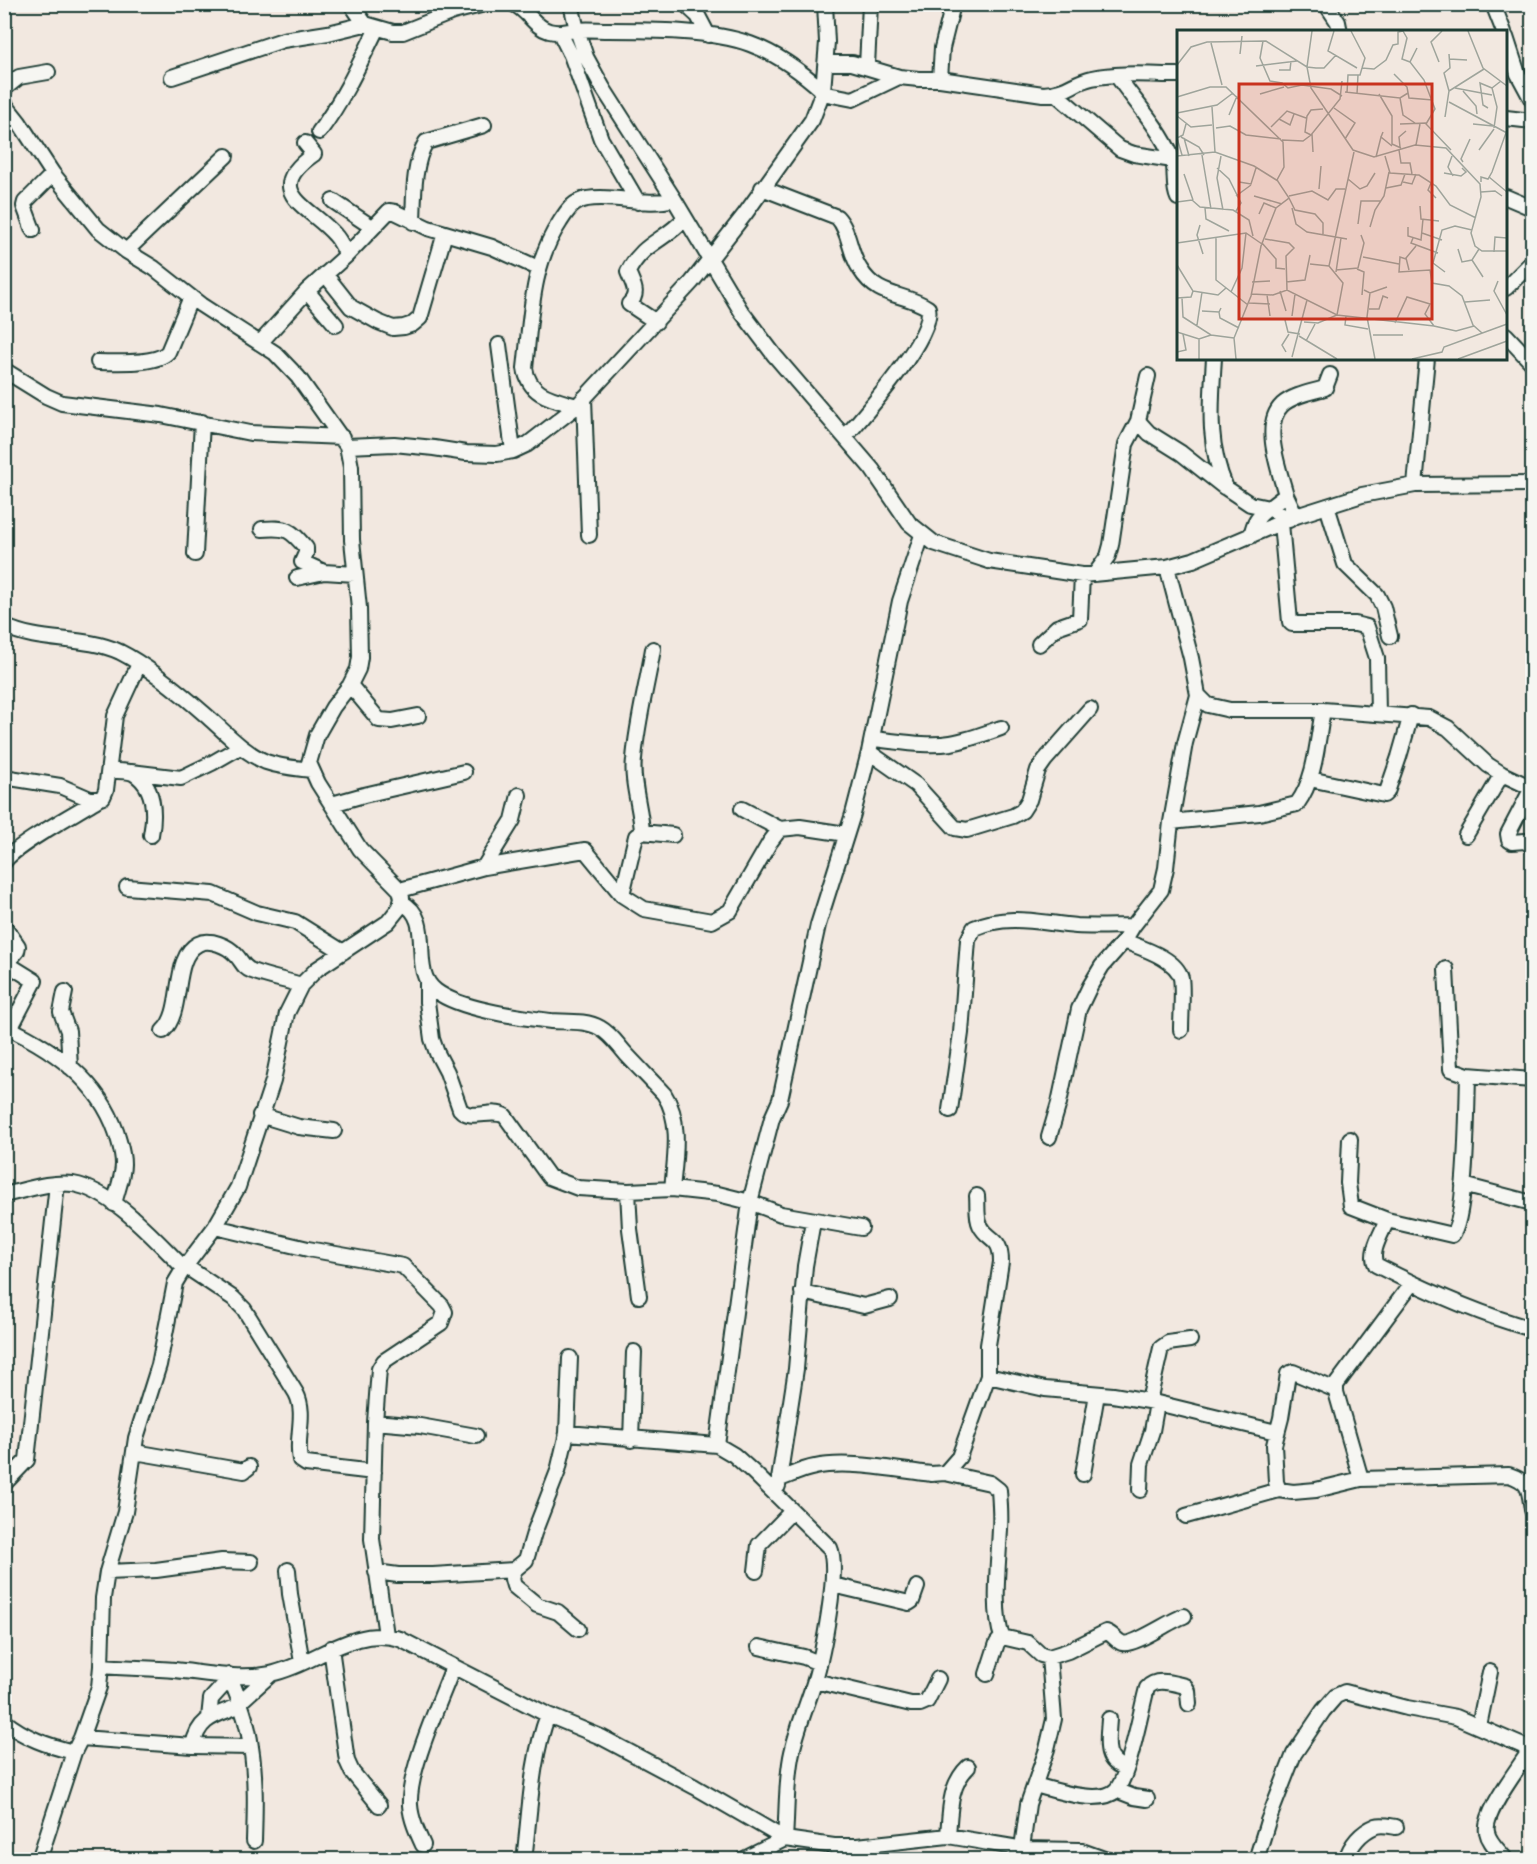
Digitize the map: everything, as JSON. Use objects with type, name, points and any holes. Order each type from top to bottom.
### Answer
[{"type":"street","points":[[351,4],[371,26]]},
{"type":"street","points":[[172,77],[283,40],[371,26],[393,32],[403,32],[453,12],[485,4]]},
{"type":"street","points":[[513,4],[538,27],[560,33],[577,30],[708,35],[737,40],[760,48],[789,63],[823,92],[853,99],[899,76]]},
{"type":"street","points":[[571,4],[586,57],[603,88],[674,199],[741,311],[775,356],[846,436],[872,469],[909,524],[934,543],[989,561],[1089,574],[1167,567],[1193,560],[1289,520],[1362,495],[1415,485],[1533,484]]},
{"type":"street","points":[[685,4],[698,16],[708,35]]},
{"type":"street","points":[[4,370],[46,396],[62,403],[161,415],[202,422],[230,430],[268,435],[394,444],[466,453],[513,452],[528,444],[581,402],[656,322],[710,260],[812,120],[823,92],[826,63],[825,4]]},
{"type":"street","points":[[867,66],[870,4]]},
{"type":"street","points":[[940,79],[942,48],[953,4]]},
{"type":"street","points":[[1326,4],[1338,22],[1340,30]]},
{"type":"street","points":[[1493,4],[1503,30]]},
{"type":"street","points":[[319,132],[329,120],[354,74],[371,26]]},
{"type":"street","points":[[560,33],[571,55],[601,139],[638,202]]},
{"type":"street","points":[[1507,40],[1518,74],[1533,100]]},
{"type":"street","points":[[826,63],[852,63],[919,80],[940,79],[1043,94],[1056,94],[1090,78],[1177,75]]},
{"type":"street","points":[[4,89],[19,77],[48,72]]},
{"type":"street","points":[[1117,76],[1165,141],[1173,160],[1177,195]]},
{"type":"street","points":[[1056,94],[1120,149],[1134,154],[1173,160]]},
{"type":"street","points":[[4,103],[53,174],[98,229],[191,297],[275,353],[293,371],[345,442],[351,467],[352,540],[359,608],[360,657],[358,669],[350,686],[333,707],[317,735],[309,763],[310,770],[360,849],[401,896],[418,920],[422,965],[427,980],[434,990],[448,999],[484,1010],[549,1021],[592,1024],[609,1034],[664,1094],[671,1104],[673,1114],[675,1152],[672,1189]]},
{"type":"street","points":[[1507,118],[1533,121]]},
{"type":"street","points":[[413,222],[419,161],[426,142],[484,125]]},
{"type":"street","points":[[305,143],[314,154],[301,163],[292,176],[290,186],[296,201],[334,234],[347,255]]},
{"type":"street","points":[[126,251],[226,156]]},
{"type":"street","points":[[33,230],[24,206],[25,202],[53,174]]},
{"type":"street","points":[[762,188],[837,217],[844,224],[860,271],[872,284],[887,294],[922,304],[928,308],[930,314],[927,323],[910,354],[888,386],[846,436]]},
{"type":"street","points":[[1507,197],[1533,207]]},
{"type":"street","points":[[581,402],[538,392],[530,386],[526,377],[525,368],[538,268],[553,232],[569,209],[578,201],[589,198],[638,202],[664,202],[674,199]]},
{"type":"street","points":[[333,201],[372,227]]},
{"type":"street","points":[[260,343],[307,291],[347,255],[389,211],[413,222],[492,247],[538,268]]},
{"type":"street","points":[[656,322],[629,304],[635,298],[636,292],[628,272],[640,253],[661,236],[676,229],[685,218]]},
{"type":"street","points":[[325,274],[351,307],[393,328],[413,324],[420,318],[445,233]]},
{"type":"street","points":[[1507,287],[1533,262]]},
{"type":"street","points":[[307,291],[336,325]]},
{"type":"street","points":[[98,362],[154,359],[164,356],[168,352],[191,297]]},
{"type":"street","points":[[1507,336],[1533,363]]},
{"type":"street","points":[[499,345],[513,452]]},
{"type":"street","points":[[1214,360],[1212,446],[1226,488]]},
{"type":"street","points":[[1415,485],[1427,360]]},
{"type":"street","points":[[1330,375],[1325,388],[1290,400],[1281,406],[1272,428],[1275,458],[1286,495],[1289,520],[1290,622],[1292,624],[1356,624],[1367,627],[1377,658],[1378,714]]},
{"type":"street","points":[[1039,644],[1057,627],[1080,619],[1089,574],[1108,556],[1126,444],[1138,421],[1148,376]]},
{"type":"street","points":[[581,402],[589,535]]},
{"type":"street","points":[[1138,421],[1149,433],[1181,453],[1250,504],[1269,508],[1289,520]]},
{"type":"street","points":[[195,554],[202,422]]},
{"type":"street","points":[[1251,536],[1254,521],[1259,514],[1286,495]]},
{"type":"street","points":[[1327,506],[1345,564],[1377,595],[1383,607],[1390,636]]},
{"type":"street","points":[[262,529],[286,528],[291,531],[306,548],[302,562],[324,572]]},
{"type":"street","points":[[717,1445],[750,1202],[772,1118],[780,1100],[818,925],[853,814],[870,746],[900,601],[922,535]]},
{"type":"street","points":[[1049,1137],[1082,1003],[1089,986],[1161,890],[1166,868],[1171,822],[1185,743],[1198,695],[1191,658],[1167,567]]},
{"type":"street","points":[[297,578],[324,572],[355,574]]},
{"type":"street","points":[[4,626],[29,635],[99,645],[120,652],[177,691],[240,747],[271,764],[310,770]]},
{"type":"street","points":[[642,832],[633,760],[653,649]]},
{"type":"street","points":[[4,862],[24,844],[103,796],[109,771],[115,716],[139,664]]},
{"type":"street","points":[[350,686],[379,720],[392,721],[418,716]]},
{"type":"street","points":[[1198,695],[1208,705],[1230,710],[1323,710],[1411,715],[1438,721],[1488,765],[1533,788],[1523,806],[1528,844]]},
{"type":"street","points":[[870,746],[916,785],[955,828],[967,830],[1022,811],[1029,800],[1038,770],[1045,759],[1090,709]]},
{"type":"street","points":[[1171,822],[1283,809],[1297,804],[1306,792],[1310,778],[1323,710]]},
{"type":"street","points":[[1310,778],[1384,795],[1388,792],[1400,757],[1411,715]]},
{"type":"street","points":[[870,746],[950,743],[1001,728]]},
{"type":"street","points":[[109,771],[181,778],[240,747]]},
{"type":"street","points":[[131,772],[144,784],[151,798],[154,821],[151,836]]},
{"type":"street","points":[[332,804],[464,772]]},
{"type":"street","points":[[1466,835],[1502,774]]},
{"type":"street","points":[[4,777],[60,786],[90,799],[98,799]]},
{"type":"street","points":[[484,867],[513,820],[519,795]]},
{"type":"street","points":[[742,809],[780,829],[800,827],[846,834]]},
{"type":"street","points":[[401,896],[484,867],[585,850],[622,895],[644,909],[712,921],[730,911],[780,829]]},
{"type":"street","points":[[622,895],[634,838],[642,832],[673,835]]},
{"type":"street","points":[[127,888],[213,894],[257,913],[295,922],[343,952]]},
{"type":"street","points":[[39,1860],[74,1752],[99,1687],[103,1599],[107,1572],[125,1512],[136,1438],[159,1365],[173,1292],[184,1267],[214,1227],[238,1186],[260,1115],[268,1098],[279,1058],[286,1013],[301,984],[317,969],[388,922],[399,911],[401,896]]},
{"type":"street","points":[[950,1110],[961,1034],[968,940],[974,928],[1000,920],[1043,921],[1076,926],[1133,926]]},
{"type":"street","points":[[4,926],[18,946],[17,951],[5,965],[35,981],[7,1027],[40,1045],[87,1082],[115,1128],[123,1165],[114,1204]]},
{"type":"street","points":[[1124,941],[1158,954],[1176,969],[1181,978],[1181,1030]]},
{"type":"street","points":[[163,1031],[172,1020],[184,962],[192,949],[200,943],[222,945],[231,950],[249,971],[301,984]]},
{"type":"street","points":[[1446,969],[1450,1065],[1454,1070],[1468,1075],[1533,1080]]},
{"type":"street","points":[[427,980],[427,1002],[432,1039],[447,1072],[459,1109],[463,1114],[500,1113],[505,1116],[549,1177],[578,1188],[628,1191],[672,1189],[717,1194],[750,1202],[781,1214],[861,1228]]},
{"type":"street","points":[[65,992],[61,1012],[68,1031],[70,1067]]},
{"type":"street","points":[[1350,1139],[1348,1183],[1351,1206],[1387,1220],[1452,1235],[1457,1227],[1463,1185],[1468,1075]]},
{"type":"street","points":[[260,1115],[299,1126],[334,1131]]},
{"type":"street","points":[[4,1484],[27,1460],[57,1184]]},
{"type":"street","points":[[4,1195],[57,1184],[74,1185],[92,1191],[114,1204],[184,1267],[233,1298],[244,1309],[300,1401],[298,1445],[300,1460],[306,1464],[374,1472]]},
{"type":"street","points":[[1463,1185],[1533,1203]]},
{"type":"street","points":[[628,1191],[639,1296]]},
{"type":"street","points":[[945,1473],[959,1457],[988,1376],[988,1345],[1001,1251],[998,1243],[983,1230],[978,1222],[977,1196]]},
{"type":"street","points":[[1387,1220],[1374,1252],[1373,1259],[1376,1265],[1491,1317],[1533,1329]]},
{"type":"street","points":[[776,1494],[796,1369],[802,1292],[813,1221]]},
{"type":"street","points":[[214,1227],[308,1249],[403,1266],[442,1305],[445,1312],[441,1323],[381,1365],[375,1422],[372,1539],[386,1635]]},
{"type":"street","points":[[1361,1479],[1336,1390],[1339,1379],[1412,1283]]},
{"type":"street","points":[[802,1292],[864,1305],[890,1299]]},
{"type":"street","points":[[1140,1490],[1142,1464],[1152,1431],[1153,1402],[1161,1348],[1168,1343],[1190,1340]]},
{"type":"street","points":[[631,1440],[634,1352]]},
{"type":"street","points":[[376,1572],[398,1575],[433,1575],[513,1570],[526,1560],[558,1471],[567,1434],[570,1358]]},
{"type":"street","points":[[1279,1490],[1276,1482],[1274,1445],[1289,1372],[1318,1381],[1336,1390]]},
{"type":"street","points":[[988,1376],[1045,1389],[1153,1402],[1276,1432]]},
{"type":"street","points":[[1083,1474],[1097,1394]]},
{"type":"street","points":[[375,1422],[420,1426],[476,1436]]},
{"type":"street","points":[[567,1434],[717,1445],[734,1455],[830,1548],[834,1562],[833,1585],[815,1681],[798,1728],[791,1756],[787,1783],[785,1839]]},
{"type":"street","points":[[135,1452],[244,1471],[249,1467]]},
{"type":"street","points":[[780,1479],[815,1467],[832,1466],[945,1473],[990,1483],[999,1490],[998,1587],[999,1627],[1002,1637],[994,1650],[987,1674]]},
{"type":"street","points":[[1186,1516],[1279,1490],[1293,1492],[1316,1490],[1361,1479],[1509,1475],[1522,1479],[1529,1489],[1533,1510]]},
{"type":"street","points":[[756,1572],[759,1545],[792,1511]]},
{"type":"street","points":[[107,1572],[156,1570],[222,1561],[251,1562]]},
{"type":"street","points":[[288,1570],[291,1602],[302,1662]]},
{"type":"street","points":[[513,1570],[514,1586],[537,1605],[558,1612],[578,1629]]},
{"type":"street","points":[[833,1585],[909,1603],[917,1587]]},
{"type":"street","points":[[1002,1637],[1028,1642],[1041,1655],[1049,1657],[1068,1651],[1106,1632],[1111,1633],[1119,1642],[1130,1643],[1184,1616]]},
{"type":"street","points":[[101,1666],[171,1670],[230,1677],[271,1674],[331,1648],[368,1636],[386,1635],[400,1639],[548,1715],[601,1737],[695,1787],[785,1839],[834,1846],[857,1853],[948,1836],[1025,1852],[1080,1850],[1107,1860]]},
{"type":"street","points":[[759,1647],[804,1657],[819,1663]]},
{"type":"street","points":[[331,1648],[346,1761],[352,1772],[379,1805]]},
{"type":"street","points":[[1025,1852],[1028,1804],[1047,1749],[1055,1714],[1050,1686],[1049,1657]]},
{"type":"street","points":[[423,1845],[410,1807],[411,1794],[417,1763],[453,1667]]},
{"type":"street","points":[[1479,1726],[1490,1672]]},
{"type":"street","points":[[193,1746],[198,1728],[209,1718],[241,1704],[271,1674]]},
{"type":"street","points":[[230,1677],[241,1704],[251,1747],[255,1796],[254,1841]]},
{"type":"street","points":[[209,1718],[211,1699],[230,1677]]},
{"type":"street","points":[[815,1681],[911,1704],[920,1704],[927,1701],[938,1679]]},
{"type":"street","points":[[1035,1785],[1085,1797],[1107,1795],[1116,1790],[1126,1768],[1150,1684],[1157,1681],[1185,1686],[1188,1691],[1189,1704]]},
{"type":"street","points":[[1256,1860],[1268,1821],[1294,1754],[1323,1711],[1340,1692],[1456,1717],[1523,1746],[1527,1750],[1526,1756],[1488,1819],[1486,1830],[1491,1841],[1506,1860]]},
{"type":"street","points":[[524,1860],[538,1752],[548,1715]]},
{"type":"street","points":[[1109,1719],[1110,1757],[1117,1766],[1126,1768]]},
{"type":"street","points":[[4,1721],[16,1731],[31,1738],[54,1748],[74,1752]]},
{"type":"street","points":[[81,1738],[193,1746],[251,1747]]},
{"type":"street","points":[[948,1836],[951,1799],[956,1783],[968,1767]]},
{"type":"street","points":[[1116,1790],[1147,1799]]},
{"type":"street","points":[[1346,1860],[1348,1851],[1358,1838],[1377,1826],[1396,1827]]},
{"type":"street","points":[[742,1860],[785,1839]]}]
